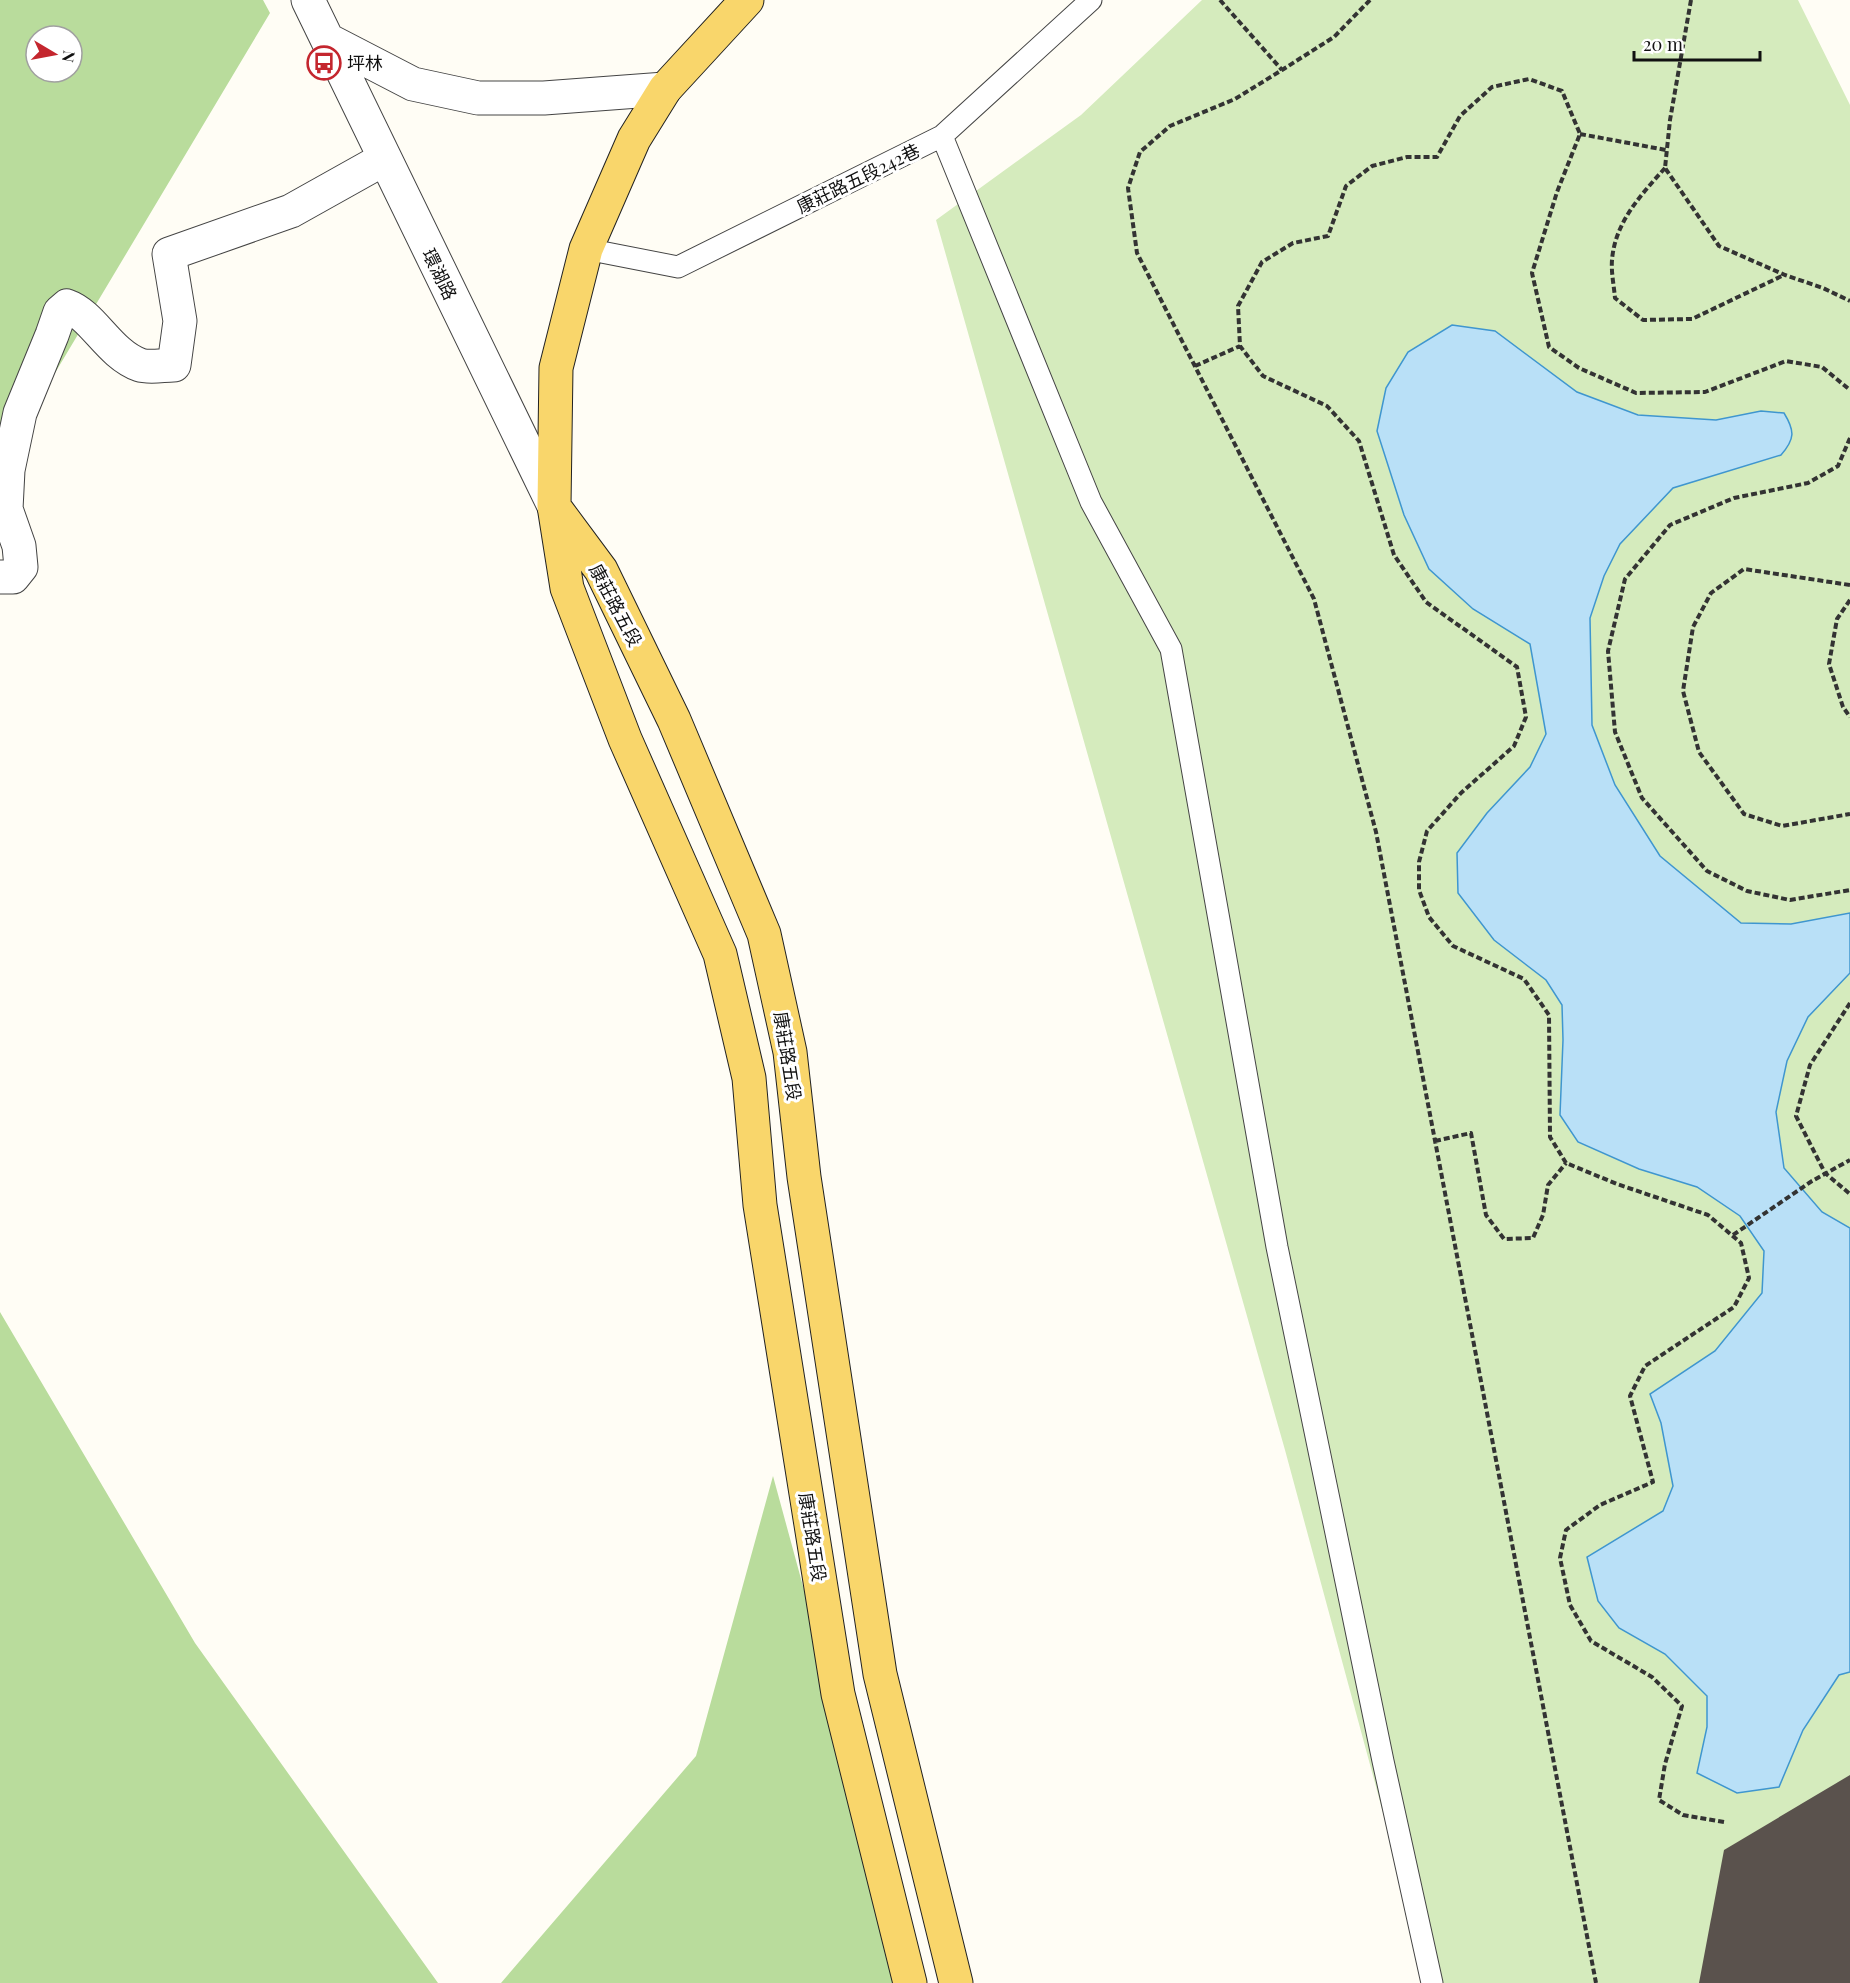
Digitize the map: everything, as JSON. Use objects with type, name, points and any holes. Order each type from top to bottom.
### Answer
[{"type":"main road","points":[[554,506],[556,368],[586,249],[634,139],[665,89],[747,0]]},
{"type":"main road","name":"康莊路五段","points":[[554,506],[567,588],[625,739],[720,954],[749,1078],[760,1205],[838,1694],[910,1983]]},
{"type":"main road","name":"康莊路五段","points":[[554,506],[601,570],[674,720],[764,934],[790,1052],[804,1177],[880,1674],[956,1983]]},
{"type":"street","name":"環湖路","points":[[308,0],[330,41],[384,159],[554,506]]},
{"type":"street","points":[[330,41],[413,84],[478,98],[544,98],[665,89]]},
{"type":"street","points":[[0,577],[13,578],[21,567],[19,546],[6,508],[8,470],[20,413],[60,312],[67,306],[76,309],[115,350],[142,366],[174,365],[180,321],[169,254],[291,211],[384,159]]},
{"type":"lane","name":"康莊路五段242巷","points":[[586,249],[678,267],[942,136],[1091,0]]},
{"type":"lane","points":[[942,136],[1091,502],[1171,649],[1277,1247],[1383,1761],[1432,1983]]},
{"type":"path","points":[[1220,0],[1282,70]]},
{"type":"path","points":[[1370,0],[1334,37],[1282,70],[1235,99],[1170,126],[1140,152],[1128,188],[1137,253],[1314,598],[1376,832],[1596,1983]]},
{"type":"path","points":[[1691,0],[1665,168],[1634,204],[1619,228],[1612,260],[1615,298],[1643,320],[1692,320],[1785,275]]},
{"type":"path","points":[[1724,1822],[1683,1815],[1659,1800],[1665,1764],[1682,1706],[1652,1677],[1592,1641],[1570,1605],[1560,1558],[1566,1530],[1600,1505],[1653,1482],[1630,1396],[1645,1366],[1734,1306],[1749,1278],[1741,1243],[1708,1215],[1617,1184],[1566,1163],[1550,1137],[1549,1015],[1524,979],[1453,946],[1429,917],[1419,890],[1419,862],[1427,831],[1461,794],[1514,746],[1526,717],[1517,667],[1426,602],[1394,555],[1359,441],[1327,406],[1263,376],[1240,346],[1238,306],[1262,262],[1293,243],[1328,236],[1346,186],[1372,166],[1407,157],[1437,157],[1460,116],[1492,87],[1528,79],[1562,92],[1580,134],[1557,192],[1532,273],[1549,347],[1579,368],[1636,393],[1705,392],[1786,361],[1822,367],[1850,390]]},
{"type":"path","points":[[1580,134],[1666,150]]},
{"type":"path","points":[[1665,168],[1719,246],[1850,301]]},
{"type":"path","points":[[1195,366],[1240,346]]},
{"type":"path","points":[[1850,438],[1838,466],[1808,483],[1734,498],[1670,525],[1626,579],[1608,651],[1615,732],[1642,798],[1707,871],[1747,891],[1790,900],[1850,890]]},
{"type":"path","points":[[1850,585],[1744,569],[1711,592],[1693,627],[1683,691],[1700,752],[1744,814],[1782,826],[1850,814]]},
{"type":"path","points":[[1850,600],[1837,619],[1829,664],[1843,707],[1850,717]]},
{"type":"path","points":[[1850,1003],[1810,1065],[1796,1116],[1825,1173],[1850,1194]]},
{"type":"path","points":[[1435,1141],[1471,1132],[1486,1215],[1504,1239],[1533,1238],[1543,1215],[1548,1185],[1566,1163]]},
{"type":"path","points":[[1733,1235],[1812,1181],[1850,1160]]},
{"type":"green space","points":[[0,0],[263,0],[270,13],[0,465]]},
{"type":"green space","points":[[1202,0],[1798,0],[1850,105],[1850,1983],[1429,1983],[1285,1450],[936,220],[1081,115]]},
{"type":"green space","points":[[0,1312],[195,1643],[438,1983],[0,1983]]},
{"type":"green space","points":[[773,1476],[911,1983],[501,1983],[696,1756]]},
{"type":"water","points":[[1452,325],[1495,331],[1577,392],[1638,415],[1716,420],[1761,411],[1784,413],[1792,430],[1789,444],[1781,455],[1673,488],[1620,544],[1604,576],[1590,618],[1592,725],[1615,785],[1660,856],[1741,923],[1791,924],[1850,913],[1850,973],[1808,1017],[1787,1061],[1776,1112],[1784,1168],[1822,1212],[1850,1228],[1850,1672],[1839,1675],[1803,1730],[1779,1787],[1737,1793],[1697,1773],[1707,1727],[1707,1696],[1665,1654],[1619,1628],[1598,1601],[1587,1557],[1663,1511],[1673,1486],[1661,1423],[1650,1394],[1715,1351],[1762,1293],[1764,1251],[1740,1216],[1697,1187],[1639,1169],[1578,1142],[1560,1115],[1562,1005],[1546,980],[1494,940],[1458,893],[1457,853],[1487,813],[1530,767],[1546,734],[1530,644],[1473,609],[1429,569],[1404,515],[1377,431],[1386,388],[1408,352]]},
{"type":"building","points":[[1850,1775],[1850,1983],[1699,1983],[1724,1850]]},
{"type":"place","name":"坪林","points":[[324,63]]}]
